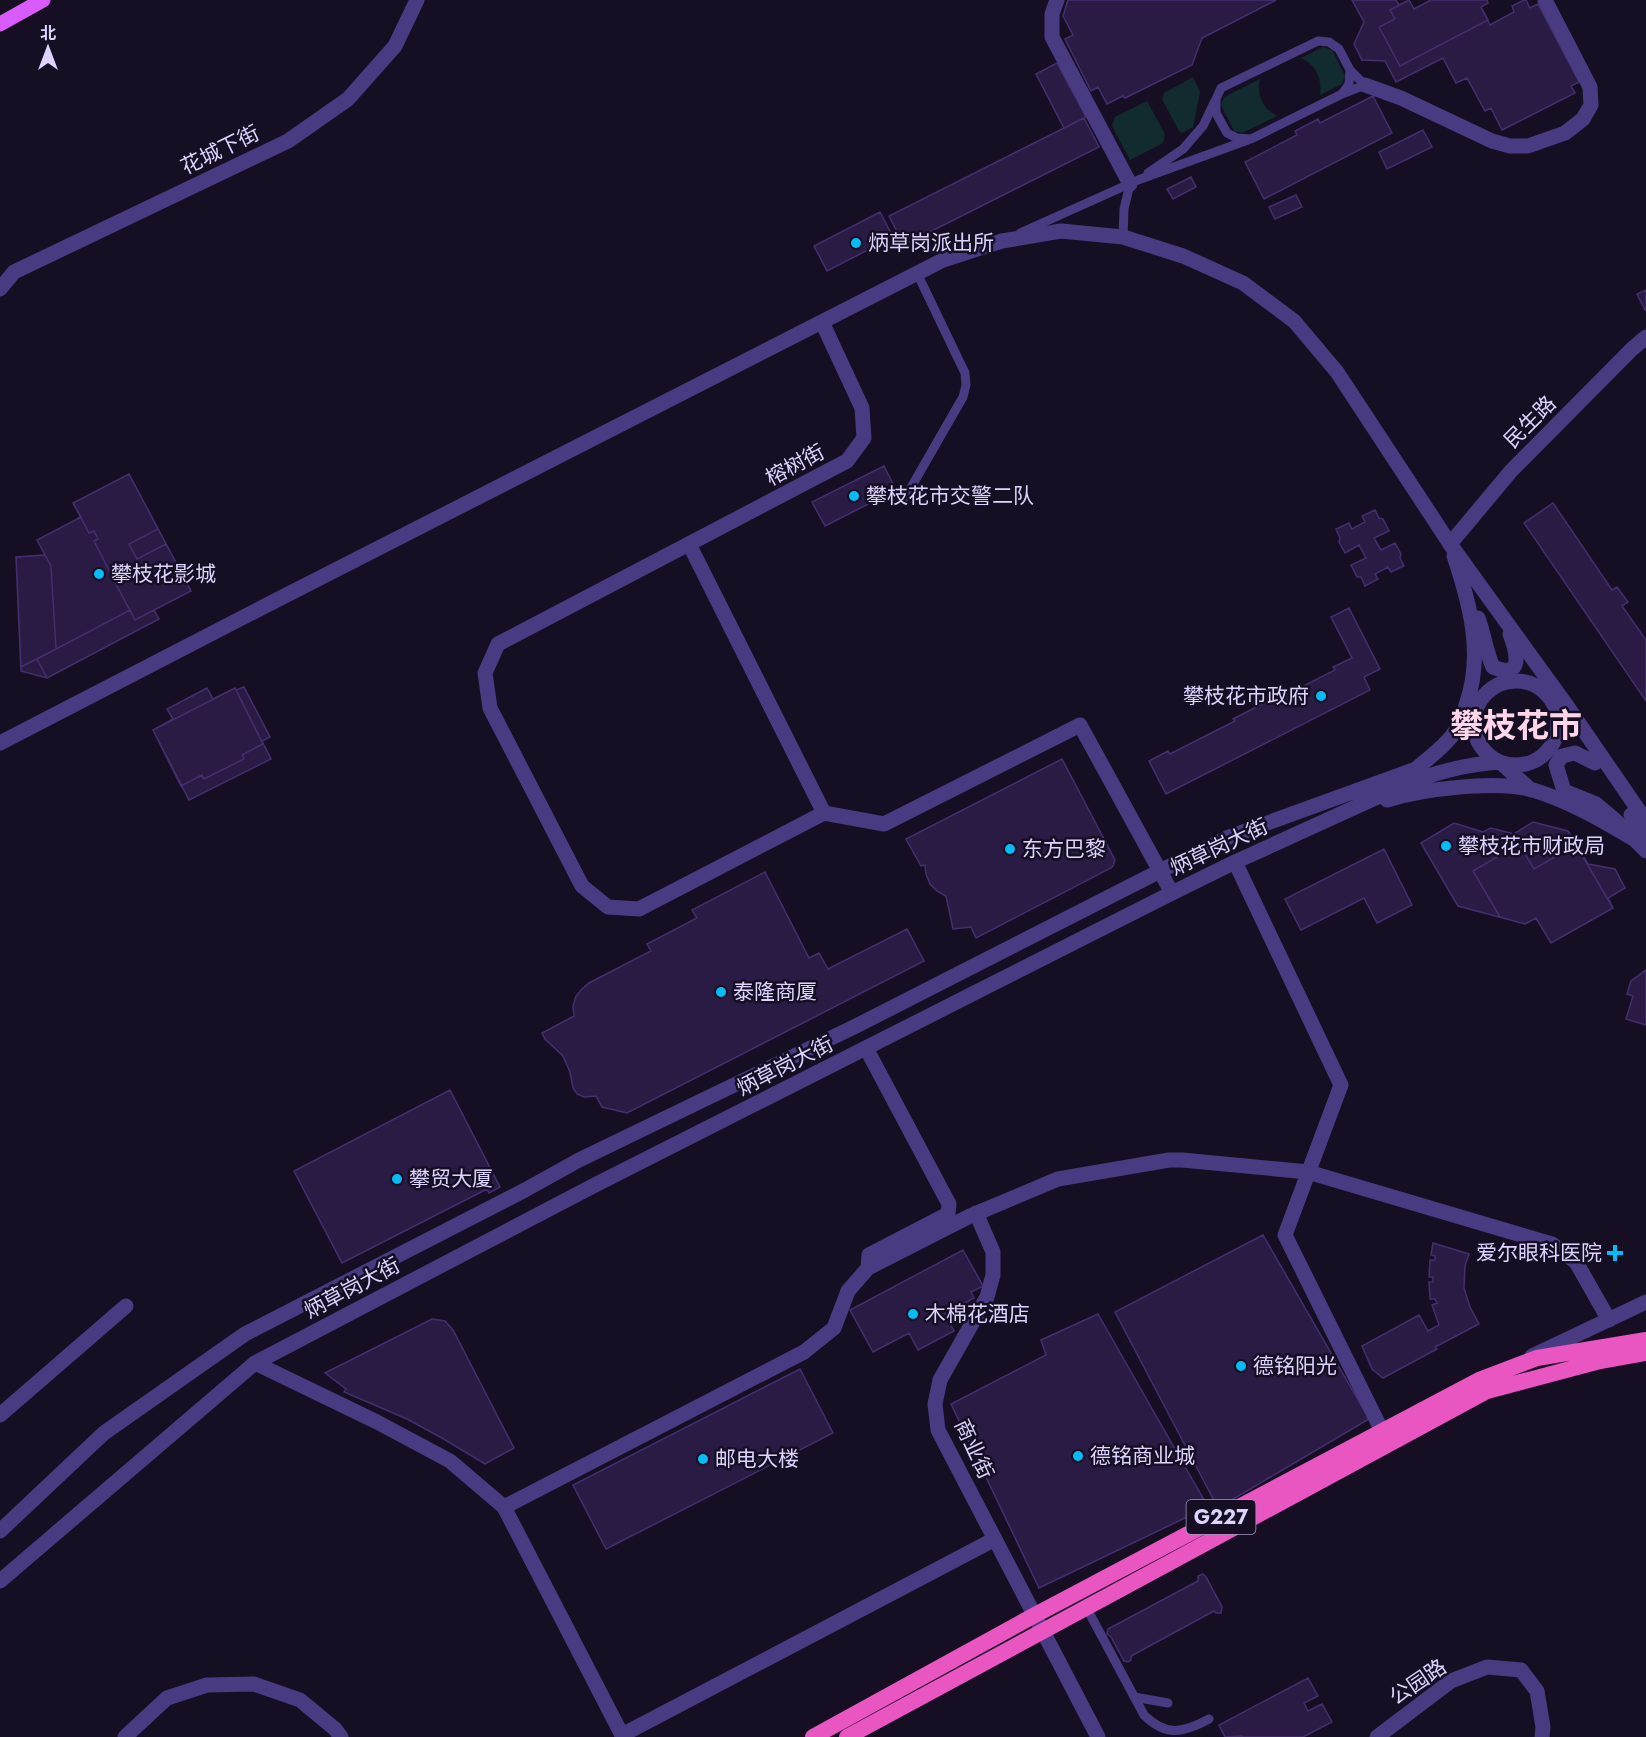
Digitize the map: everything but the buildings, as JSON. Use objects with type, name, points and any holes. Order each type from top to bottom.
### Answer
[{"type":"highway","name":"G227","points":[[847,1737],[1039,1623],[1078,1593],[1479,1380],[1537,1358],[1646,1340]]},
{"type":"highway","name":"G227","points":[[813,1737],[1039,1623],[1086,1608],[1487,1391],[1600,1361],[1646,1353]]},
{"type":"main road","points":[[0,24],[43,0]]},
{"type":"street","name":"花城下街","points":[[0,289],[14,272],[288,141],[348,99],[395,46],[417,0]]},
{"type":"street","points":[[1057,0],[1052,14],[1053,37],[1134,182]]},
{"type":"street","points":[[1365,86],[1401,98],[1492,141],[1510,146],[1528,146],[1565,133],[1583,119],[1591,105],[1590,87],[1545,0]]},
{"type":"street","points":[[0,743],[943,260],[1002,241],[1061,231],[1123,237],[1184,256],[1243,283],[1294,321],[1337,372],[1450,544],[1567,706],[1646,821]]},
{"type":"street","name":"榕树街","points":[[822,322],[862,408],[864,438],[848,461],[498,644],[485,673],[490,708],[582,886],[608,907],[639,909],[824,813]]},
{"type":"street","name":"民生路","points":[[1450,544],[1510,471],[1646,337]]},
{"type":"street","points":[[689,544],[824,813],[884,824],[1080,726],[1172,893]]},
{"type":"street","points":[[1450,544],[1469,608],[1475,648],[1479,701],[1473,726],[1474,732],[1479,744],[1488,755],[1500,762],[1531,790]]},
{"type":"street","points":[[1462,582],[1485,638],[1488,657],[1493,667],[1502,671],[1510,670],[1515,665],[1517,657],[1505,623]]},
{"type":"street","points":[[1487,594],[1550,697],[1595,763],[1646,851]]},
{"type":"street","points":[[1459,726],[1470,695],[1475,648]]},
{"type":"street","points":[[1338,815],[1426,776],[1473,764],[1500,762],[1514,765],[1528,764],[1540,758],[1551,748],[1557,736],[1559,723],[1557,710],[1542,688],[1530,682],[1516,680],[1504,682],[1492,687],[1479,701]]},
{"type":"street","name":"炳草岗大街","points":[[0,1531],[104,1433],[245,1334],[579,1160],[856,1026],[1229,837],[1416,769],[1440,749],[1479,701]]},
{"type":"street","points":[[1595,763],[1575,753],[1562,756],[1556,765],[1564,791],[1596,804],[1639,838]]},
{"type":"street","points":[[1338,815],[1392,799],[1431,791],[1498,786],[1531,790],[1583,809],[1639,838]]},
{"type":"street","name":"炳草岗大街","points":[[0,1581],[255,1363],[593,1186],[1172,893],[1338,815]]},
{"type":"street","points":[[1235,862],[1341,1085],[1285,1236],[1382,1431]]},
{"type":"street","points":[[866,1048],[949,1204],[948,1214],[869,1255],[868,1268]]},
{"type":"street","points":[[504,1506],[804,1352],[834,1328],[848,1291],[868,1268],[976,1213],[1058,1179],[1169,1160],[1308,1172],[1552,1244],[1576,1262],[1609,1320]]},
{"type":"street","name":"商业街","points":[[976,1213],[993,1252],[993,1275],[987,1297],[940,1380],[935,1404],[938,1430],[1039,1623]]},
{"type":"street","points":[[1479,1380],[1646,1302]]},
{"type":"street","points":[[0,1415],[126,1306]]},
{"type":"street","points":[[255,1363],[377,1422],[450,1461],[504,1506],[622,1735],[995,1539]]},
{"type":"street","points":[[1039,1623],[1098,1737]]},
{"type":"street","name":"公园路","points":[[1377,1737],[1451,1681],[1487,1667],[1521,1670],[1537,1691],[1543,1727],[1542,1737]]},
{"type":"street","points":[[125,1737],[167,1698],[207,1685],[254,1684],[300,1700],[335,1728],[341,1737]]},
{"type":"lane","points":[[1002,241],[1134,182],[1251,139],[1342,94],[1365,86],[1350,70],[1340,49],[1329,42],[1318,41],[1221,88],[1203,126],[1183,149],[1134,182],[1124,209],[1123,237]]},
{"type":"lane","points":[[1342,94],[1349,84],[1350,70]]},
{"type":"lane","points":[[1216,99],[1216,113],[1227,133],[1237,138],[1251,139]]},
{"type":"lane","points":[[904,498],[963,397],[966,386],[965,373],[917,273]]},
{"type":"lane","points":[[1078,1593],[1144,1715],[1153,1725],[1165,1731],[1178,1732],[1190,1729],[1209,1719]]},
{"type":"lane","points":[[1134,1697],[1168,1702]]},
{"type":"green space","points":[[1323,47],[1332,50],[1345,76],[1342,84],[1320,95],[1320,83],[1315,69],[1301,58]]},
{"type":"green space","points":[[1193,77],[1200,92],[1193,127],[1182,133],[1162,99],[1164,93]]},
{"type":"green space","points":[[1260,79],[1259,90],[1264,105],[1277,116],[1242,133],[1234,131],[1221,105],[1224,97]]},
{"type":"green space","points":[[1147,101],[1165,134],[1163,143],[1130,160],[1112,126],[1115,117]]},
{"type":"place","name":"炳草岗派出所","points":[[856,243]]},
{"type":"place","name":"攀枝花市交警二队","points":[[854,496]]},
{"type":"place","name":"攀枝花影城","points":[[99,574]]},
{"type":"place","name":"攀枝花市政府","points":[[1321,696]]},
{"type":"place","name":"攀枝花市财政局","points":[[1446,846]]},
{"type":"place","name":"东方巴黎","points":[[1010,849]]},
{"type":"place","name":"泰隆商厦","points":[[721,992]]},
{"type":"place","name":"攀贸大厦","points":[[397,1179]]},
{"type":"place","name":"爱尔眼科医院","points":[[1615,1253]]},
{"type":"place","name":"木棉花酒店","points":[[913,1314]]},
{"type":"place","name":"德铭阳光","points":[[1241,1366]]},
{"type":"place","name":"德铭商业城","points":[[1078,1456]]},
{"type":"place","name":"邮电大楼","points":[[703,1459]]},
{"type":"district","name":"攀枝花市","points":[[1516,725]]}]
